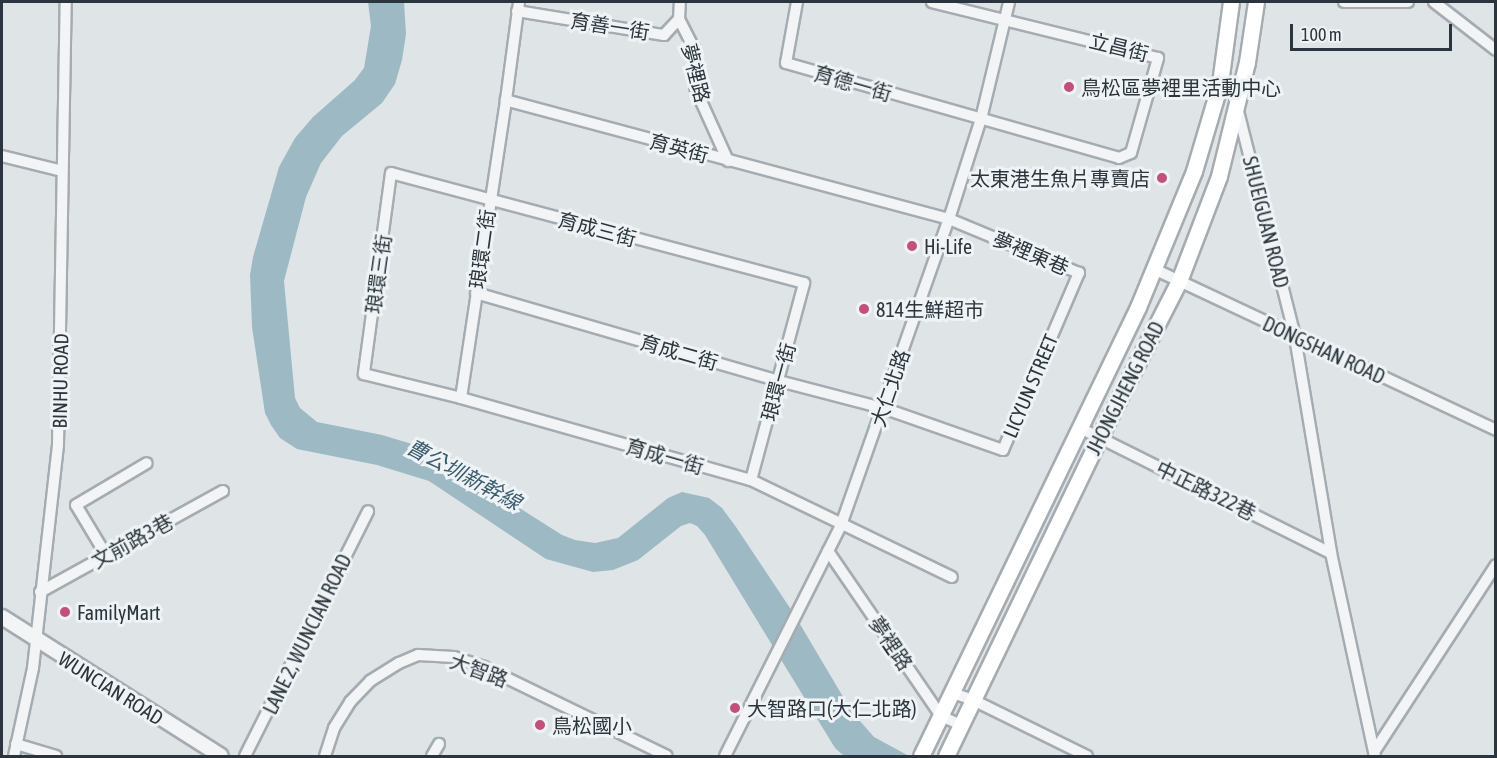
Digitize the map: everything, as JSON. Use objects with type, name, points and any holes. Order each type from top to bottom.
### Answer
[{"type":"main road","name":"JHONGJHENG ROAD","points":[[922,756],[1154,269],[1194,171],[1220,83],[1231,2]]},
{"type":"main road","name":"JHONGJHENG ROAD","points":[[946,756],[1179,281],[1219,176],[1247,62],[1256,2]]},
{"type":"street","name":"BINHU ROAD","points":[[14,756],[33,668],[58,444],[66,2]]},
{"type":"street","name":"育善一街","points":[[518,6],[664,35],[679,18],[680,2]]},
{"type":"street","name":"育德一街","points":[[797,2],[786,63],[981,119]]},
{"type":"street","points":[[932,2],[1006,18]]},
{"type":"street","name":"大仁北路","points":[[725,756],[841,525],[949,219],[981,119],[1009,2]]},
{"type":"street","points":[[1344,2],[1408,2]]},
{"type":"street","points":[[1434,2],[1496,50]]},
{"type":"street","points":[[506,100],[518,6]]},
{"type":"street","name":"夢裡路","points":[[679,18],[695,51],[696,90],[728,161]]},
{"type":"street","name":"立昌街","points":[[981,119],[1122,158],[1132,151],[1158,58],[1006,18]]},
{"type":"street","name":"育英街","points":[[506,100],[949,219]]},
{"type":"street","name":"琅環二街","points":[[461,398],[506,100]]},
{"type":"street","name":"SHUEIGUAN ROAD","points":[[1237,107],[1295,337],[1331,553],[1374,754]]},
{"type":"street","points":[[2,156],[62,171]]},
{"type":"street","name":"育成三街","points":[[392,173],[489,201],[804,283]]},
{"type":"street","name":"琅環三街","points":[[364,374],[392,173]]},
{"type":"street","name":"夢裡東巷","points":[[949,219],[1079,273]]},
{"type":"street","name":"DONGSHAN ROAD","points":[[1154,269],[1496,430]]},
{"type":"street","name":"LICYUN STREET","points":[[883,408],[1003,450],[1079,273]]},
{"type":"street","name":"琅環一街","points":[[751,480],[804,283]]},
{"type":"street","name":"育成二街","points":[[476,293],[779,381],[883,408]]},
{"type":"street","name":"育成一街","points":[[364,374],[461,398],[751,480],[952,577]]},
{"type":"street","name":"中正路322巷","points":[[1080,428],[1331,553]]},
{"type":"street","points":[[106,555],[76,505],[147,463]]},
{"type":"street","name":"文前路3巷","points":[[40,592],[224,491]]},
{"type":"street","name":"LANE 2, WUNCIAN ROAD","points":[[245,756],[368,511]]},
{"type":"street","name":"夢裡路","points":[[828,551],[941,717]]},
{"type":"street","points":[[1374,754],[1496,565]]},
{"type":"street","name":"WUNCIAN ROAD","points":[[2,617],[221,756]]},
{"type":"street","name":"大智路","points":[[325,756],[334,728],[350,702],[370,681],[399,663],[418,655],[454,657],[484,667],[667,756]]},
{"type":"street","points":[[952,693],[973,700],[1088,756]]},
{"type":"street","points":[[941,717],[961,725]]},
{"type":"street","points":[[16,744],[56,756]]},
{"type":"street","points":[[432,756],[440,744]]},
{"type":"water","name":"曹公圳新幹線","points":[[368,2],[404,2],[406,34],[402,60],[395,84],[382,103],[342,136],[321,163],[306,197],[284,281],[295,398],[300,408],[317,422],[382,435],[425,448],[562,535],[575,540],[595,543],[618,538],[668,498],[682,492],[709,498],[722,508],[736,527],[794,614],[852,712],[874,737],[909,756],[844,756],[835,748],[705,535],[697,526],[690,523],[681,526],[638,560],[613,570],[593,572],[546,559],[429,481],[377,465],[297,449],[280,438],[265,413],[252,327],[250,275],[253,257],[279,167],[295,138],[313,117],[354,81],[364,68],[371,26]]},
{"type":"place","name":"鳥松區夢裡里活動中心","points":[[1069,87]]},
{"type":"place","name":"太東港生魚片專賣店","points":[[1162,178]]},
{"type":"place","name":"Hi-Life","points":[[912,246]]},
{"type":"place","name":"814生鮮超市","points":[[864,309]]},
{"type":"place","name":"FamilyMart","points":[[65,612]]},
{"type":"place","name":"大智路口(大仁北路)","points":[[735,708]]},
{"type":"place","name":"鳥松國小","points":[[540,725]]}]
